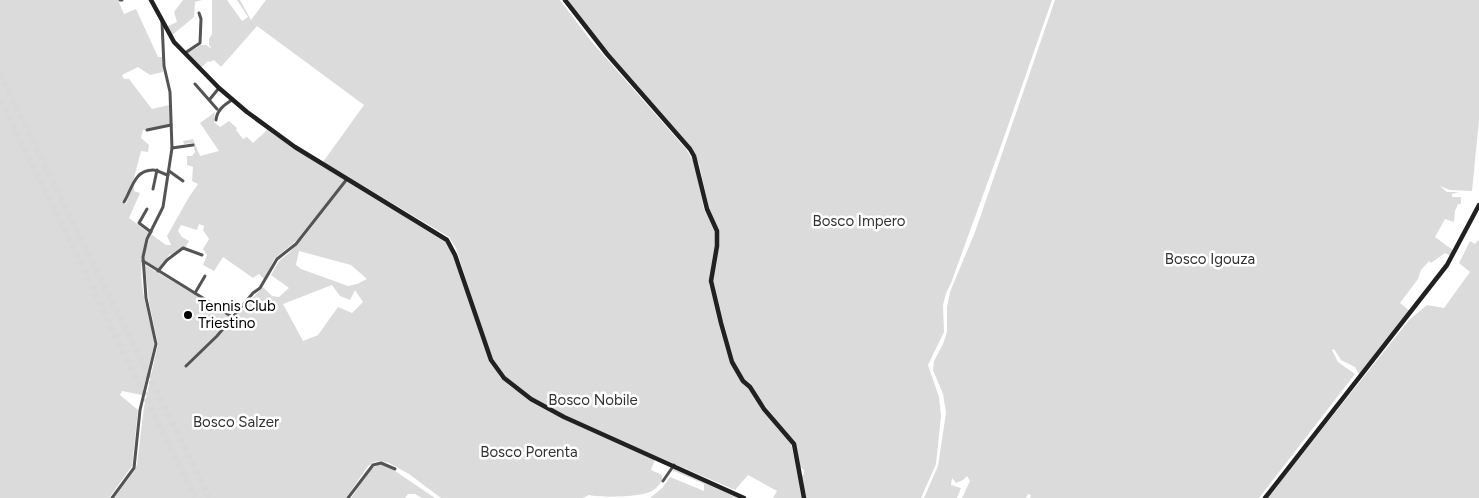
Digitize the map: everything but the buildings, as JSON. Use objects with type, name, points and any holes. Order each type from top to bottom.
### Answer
[{"type":"main road","points":[[151,0],[171,39],[232,100],[273,132],[447,240],[455,255],[491,360],[504,378],[531,398],[556,413],[744,498]]},
{"type":"main road","points":[[565,0],[607,54],[694,156],[707,209],[717,231],[717,246],[711,281],[732,362],[743,381],[750,387],[764,409],[794,444],[804,498]]},
{"type":"main road","points":[[1264,498],[1424,296],[1455,252],[1479,205]]},
{"type":"street","points":[[184,53],[200,43],[201,19],[199,13]]},
{"type":"street","points":[[112,498],[134,468],[140,410],[156,344],[146,298],[143,261],[145,246],[150,232],[164,207],[172,148],[170,90],[164,66],[162,22]]},
{"type":"street","points":[[195,84],[218,109]]},
{"type":"street","points":[[210,99],[219,88]]},
{"type":"street","points":[[216,120],[216,116],[221,108],[232,100]]},
{"type":"street","points":[[146,130],[171,125]]},
{"type":"street","points":[[172,148],[193,145]]},
{"type":"street","points":[[124,202],[137,176],[148,170],[169,173],[183,181]]},
{"type":"street","points":[[153,189],[157,170]]},
{"type":"street","points":[[186,366],[217,336],[253,293],[260,288],[277,259],[296,244],[348,179]]},
{"type":"street","points":[[147,209],[139,223],[150,232]]},
{"type":"street","points":[[158,271],[167,260],[183,248],[202,255]]},
{"type":"street","points":[[143,261],[232,317]]},
{"type":"street","points":[[196,293],[205,276]]},
{"type":"street","points":[[348,498],[373,465],[382,463],[395,469]]},
{"type":"street","points":[[663,481],[674,466]]},
{"type":"green space","points":[[0,0],[118,0],[124,14],[136,9],[158,57],[162,57],[163,72],[150,75],[138,67],[122,75],[124,79],[129,79],[152,109],[169,105],[170,124],[143,130],[141,138],[149,145],[148,152],[141,151],[134,178],[122,203],[126,204],[134,183],[134,191],[140,193],[129,218],[149,233],[143,252],[141,271],[154,345],[142,395],[122,391],[120,395],[138,410],[132,466],[109,498],[0,498]]},
{"type":"green space","points":[[183,0],[202,0],[195,2],[194,17],[171,36],[166,27],[177,22],[174,12]]},
{"type":"green space","name":"Bosco Nobile","points":[[212,0],[227,0],[242,21],[248,17],[237,0],[240,0],[251,20],[266,0],[560,0],[591,41],[686,149],[694,162],[704,209],[715,231],[715,253],[709,284],[731,363],[742,383],[791,443],[802,498],[773,498],[777,491],[748,475],[735,490],[575,421],[533,398],[507,379],[491,357],[456,248],[449,237],[323,162],[364,105],[257,26],[221,67],[214,60],[208,61],[201,68],[187,53],[201,45],[206,45],[212,49],[209,45],[209,39],[212,34]]},
{"type":"green space","name":"Bosco Impero","points":[[568,0],[1052,0],[1002,143],[946,293],[943,305],[944,332],[928,365],[939,397],[941,416],[936,464],[921,498],[805,498],[800,478],[804,474],[804,470],[799,466],[795,444],[734,363],[723,327],[713,281],[719,245],[718,230],[709,208],[699,164],[694,154],[593,35]]},
{"type":"green space","name":"Bosco Igouza","points":[[1055,0],[1479,0],[1479,120],[1472,191],[1450,190],[1440,186],[1447,192],[1459,192],[1452,194],[1452,197],[1461,197],[1461,204],[1458,204],[1455,211],[1454,222],[1445,219],[1435,237],[1454,251],[1451,256],[1445,253],[1431,263],[1429,261],[1421,270],[1418,279],[1400,303],[1410,311],[1359,374],[1355,367],[1341,360],[1334,349],[1332,350],[1338,362],[1355,374],[1259,498],[1030,498],[1031,495],[1028,494],[1026,498],[962,498],[970,481],[967,476],[956,483],[952,478],[951,485],[961,488],[957,498],[924,498],[938,466],[946,413],[943,394],[933,370],[934,361],[947,332],[947,307],[950,292],[975,232]]},
{"type":"green space","points":[[215,112],[214,122],[220,127],[229,121],[237,128],[236,130],[243,139],[247,137],[253,143],[267,130],[345,180],[296,241],[275,258],[264,279],[259,274],[253,278],[223,257],[214,271],[203,265],[207,255],[203,249],[209,239],[203,230],[204,226],[199,224],[197,230],[181,225],[178,231],[182,237],[189,241],[185,248],[172,255],[170,254],[158,269],[144,260],[144,254],[151,234],[166,245],[171,245],[167,236],[198,184],[192,181],[193,167],[187,165],[187,156],[192,156],[195,152],[193,143],[184,144],[183,141],[193,139],[200,156],[219,151],[200,123]]},
{"type":"green space","points":[[347,181],[444,240],[451,249],[488,357],[500,377],[511,387],[552,413],[655,459],[651,470],[662,475],[662,481],[650,492],[629,496],[589,495],[583,498],[441,498],[409,474],[389,463],[381,461],[374,462],[368,466],[346,498],[114,498],[135,470],[137,464],[144,407],[158,344],[149,302],[145,265],[211,304],[230,318],[217,335],[263,287],[272,296],[279,297],[289,288],[271,275],[279,261],[304,237]],"holes":[[[299,251],[351,265],[367,279],[348,286],[301,269],[296,265]],[[332,285],[340,296],[350,300],[355,290],[363,302],[352,313],[338,307],[318,335],[303,341],[283,304]]]},
{"type":"green space","points":[[1478,240],[1479,498],[1267,498],[1409,320],[1427,305],[1444,308],[1470,272],[1459,263],[1470,241],[1475,244]]},
{"type":"green space","points":[[380,464],[395,471],[435,498],[422,498],[415,494],[408,494],[405,498],[351,498],[371,469]]},
{"type":"green space","points":[[675,468],[740,498],[650,498],[662,488],[670,477],[704,491],[704,484],[674,471],[673,473]]},
{"type":"tunnel","points":[[0,74],[209,498]]},
{"type":"tunnel","points":[[0,99],[195,498]]},
{"type":"place","name":"Tennis Club Triestino","points":[[188,315]]},
{"type":"park label","name":"Bosco Salzer","points":[[236,422]]},
{"type":"park label","name":"Bosco Porenta","points":[[529,452]]}]
